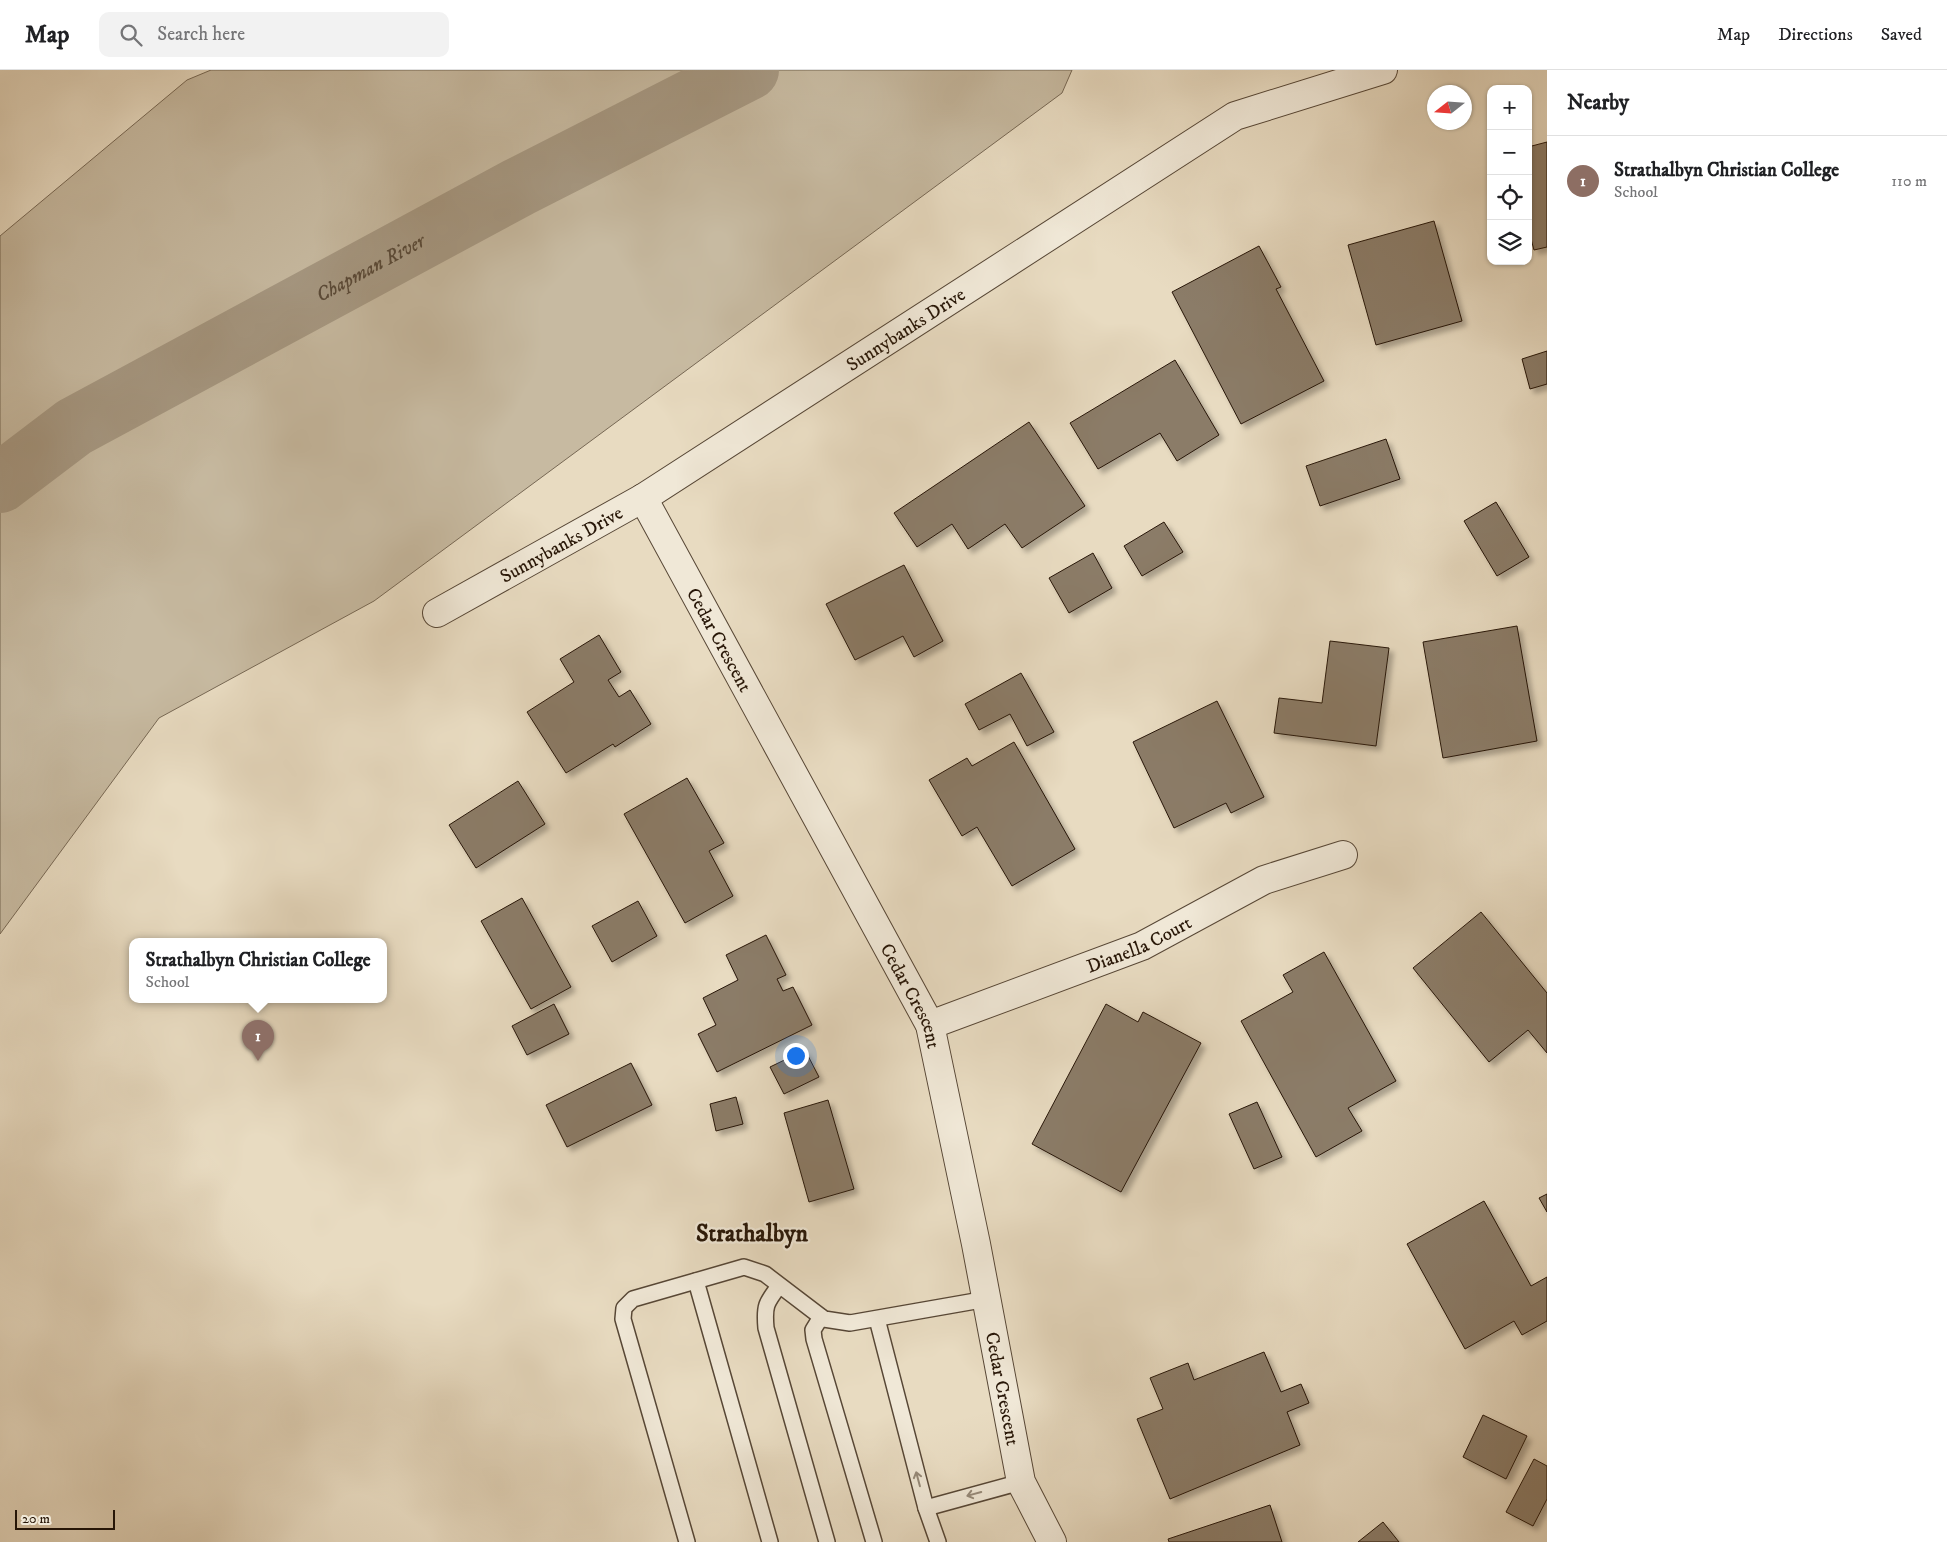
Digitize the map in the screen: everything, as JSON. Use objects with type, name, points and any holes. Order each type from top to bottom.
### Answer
[{"type":"street","name":"Sunnybanks Drive","points":[[436,613],[644,498],[1235,116],[1383,70]]},
{"type":"street","name":"Cedar Crescent","points":[[644,498],[930,1025],[987,1299],[1021,1482],[1052,1542]]},
{"type":"street","name":"Dianella Court","points":[[930,1025],[1142,946],[1264,880],[1343,855]]},
{"type":"lane","points":[[687,1542],[623,1319],[624,1308],[633,1299],[744,1267],[765,1274],[820,1317],[850,1324],[987,1299]]},
{"type":"lane","points":[[696,1281],[770,1542]]},
{"type":"lane","points":[[779,1286],[768,1300],[764,1309],[766,1328],[827,1542]]},
{"type":"lane","points":[[820,1317],[813,1330],[814,1339],[874,1542]]},
{"type":"lane","points":[[877,1319],[926,1508],[938,1542]]},
{"type":"lane","points":[[926,1508],[1021,1482]]},
{"type":"shaded area","points":[[211,70],[1072,70],[1062,93],[374,601],[159,718],[0,934],[0,236],[187,80]]},
{"type":"building","points":[[1547,142],[1547,247],[1534,250],[1532,243],[1532,146]]},
{"type":"building","points":[[1434,221],[1462,321],[1376,345],[1348,245]]},
{"type":"building","points":[[1259,246],[1281,287],[1276,289],[1324,381],[1241,424],[1172,292]]},
{"type":"building","points":[[1547,351],[1547,384],[1530,389],[1522,359]]},
{"type":"building","points":[[1175,360],[1219,435],[1177,461],[1160,433],[1098,469],[1070,423]]},
{"type":"building","points":[[1029,422],[1085,506],[1022,548],[1005,524],[968,549],[952,524],[917,547],[894,513]]},
{"type":"building","points":[[1386,439],[1400,479],[1320,506],[1306,466]]},
{"type":"building","points":[[1496,502],[1529,557],[1497,576],[1464,521]]},
{"type":"building","points":[[1164,522],[1183,552],[1142,576],[1124,546]]},
{"type":"building","points":[[1093,553],[1112,588],[1069,613],[1049,578]]},
{"type":"building","points":[[904,565],[943,641],[914,657],[903,636],[855,660],[826,604]]},
{"type":"building","points":[[1517,626],[1537,741],[1443,758],[1423,642]]},
{"type":"building","points":[[599,635],[621,672],[608,680],[619,697],[630,690],[651,724],[615,747],[613,744],[566,773],[527,712],[574,682],[560,659]]},
{"type":"building","points":[[1330,641],[1389,648],[1376,746],[1274,733],[1279,698],[1322,703]]},
{"type":"building","points":[[1021,673],[1054,732],[1027,746],[1010,714],[979,730],[965,704]]},
{"type":"building","points":[[1217,701],[1264,797],[1231,813],[1226,803],[1174,828],[1133,742]]},
{"type":"building","points":[[1014,742],[1075,849],[1012,886],[977,827],[962,836],[929,780],[967,758],[972,766]]},
{"type":"building","points":[[687,778],[724,843],[709,851],[733,896],[685,923],[624,814]]},
{"type":"building","points":[[518,781],[545,824],[476,868],[449,825]]},
{"type":"building","points":[[522,898],[571,987],[531,1009],[481,921]]},
{"type":"building","points":[[638,901],[657,936],[612,962],[592,926]]},
{"type":"building","points":[[1481,912],[1547,993],[1547,1053],[1528,1030],[1489,1062],[1413,968]]},
{"type":"building","points":[[766,935],[786,975],[777,979],[783,991],[793,987],[812,1025],[717,1072],[698,1034],[716,1025],[703,998],[738,980],[726,955]]},
{"type":"building","points":[[1324,952],[1396,1081],[1348,1108],[1362,1131],[1316,1157],[1241,1021],[1293,992],[1283,975]]},
{"type":"building","points":[[554,1004],[569,1034],[527,1055],[512,1026]]},
{"type":"building","points":[[1106,1004],[1138,1022],[1143,1012],[1201,1043],[1121,1192],[1032,1144]]},
{"type":"building","points":[[805,1050],[819,1077],[784,1094],[770,1067]]},
{"type":"building","points":[[631,1063],[652,1105],[567,1147],[546,1105]]},
{"type":"building","points":[[736,1097],[743,1124],[716,1131],[710,1104]]},
{"type":"building","points":[[828,1100],[854,1189],[809,1202],[784,1113]]},
{"type":"building","points":[[1257,1102],[1282,1157],[1254,1169],[1229,1114]]},
{"type":"building","points":[[1547,1194],[1547,1212],[1539,1198]]},
{"type":"building","points":[[1484,1201],[1531,1286],[1547,1277],[1547,1321],[1522,1335],[1514,1321],[1465,1349],[1407,1244]]},
{"type":"building","points":[[1264,1352],[1281,1392],[1301,1384],[1309,1403],[1287,1412],[1300,1445],[1170,1499],[1137,1419],[1163,1409],[1150,1378],[1188,1363],[1194,1380]]},
{"type":"building","points":[[1483,1415],[1527,1436],[1506,1479],[1463,1457]]},
{"type":"building","points":[[1534,1459],[1547,1466],[1547,1499],[1533,1526],[1506,1512]]},
{"type":"building","points":[[1270,1505],[1282,1542],[1169,1542],[1168,1539]]},
{"type":"building","points":[[1383,1522],[1399,1542],[1358,1542]]},
{"type":"waterway","name":"Chapman River","points":[[0,483],[74,427],[519,187],[749,70]]},
{"type":"place","name":"Strathalbyn Christian College","points":[[258,1061]]},
{"type":"district","name":"Strathalbyn","points":[[752,1233]]}]
